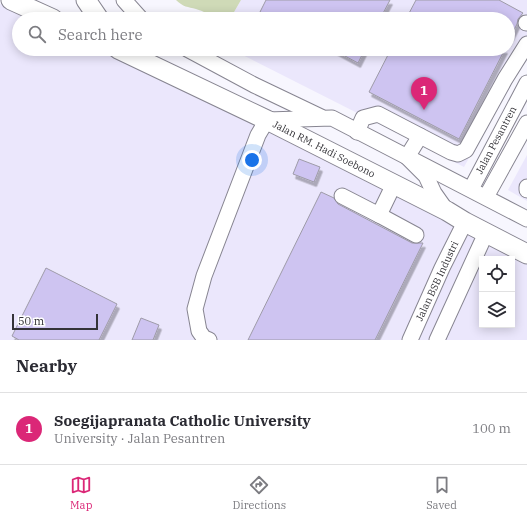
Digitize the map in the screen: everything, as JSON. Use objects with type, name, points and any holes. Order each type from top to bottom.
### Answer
[{"type":"main road","points":[[11,0],[38,12]]},
{"type":"main road","points":[[86,0],[94,12]]},
{"type":"main road","name":"Jalan RM. Hadi Soebono","points":[[139,56],[447,211],[527,254]]},
{"type":"street","points":[[124,0],[135,12]]},
{"type":"street","points":[[357,132],[363,118],[369,115],[378,114],[451,152],[458,154],[466,150],[505,79],[527,44]]},
{"type":"street","points":[[200,56],[254,85],[322,117]]},
{"type":"street","name":"Jalan Pesantren","points":[[471,189],[525,90]]},
{"type":"street","points":[[209,340],[204,338],[199,331],[195,309],[204,276],[258,135],[267,120],[308,120],[322,117],[332,118],[527,219]]},
{"type":"street","name":"Jalan Pesantren","points":[[486,197],[526,128]]},
{"type":"street","points":[[407,157],[420,136]]},
{"type":"street","points":[[407,157],[426,176],[434,193],[447,211]]},
{"type":"street","points":[[379,215],[394,184]]},
{"type":"street","points":[[342,196],[416,235]]},
{"type":"street","name":"Jalan BSB Industri","points":[[410,340],[442,268],[465,222]]},
{"type":"street","points":[[437,340],[486,233]]},
{"type":"shaded area","points":[[241,0],[527,0],[527,54],[464,167],[245,56],[515,56],[515,12],[234,12]]},
{"type":"shaded area","points":[[0,4],[17,12],[12,12],[12,56],[111,56],[220,107],[527,260],[527,340],[0,340]]},
{"type":"shaded area","points":[[527,155],[527,201],[508,190]]},
{"type":"green space","points":[[176,0],[241,0],[234,12],[203,12],[183,5]]},
{"type":"building","points":[[266,0],[390,0],[384,12],[260,12]]},
{"type":"building","points":[[416,0],[499,0],[523,13],[518,19],[515,28],[515,12],[410,12]]},
{"type":"building","points":[[345,56],[362,56],[358,63]]},
{"type":"building","points":[[387,56],[501,56],[459,139],[369,92]]},
{"type":"building","points":[[299,159],[320,167],[314,182],[293,174]]},
{"type":"building","points":[[321,192],[334,198],[338,204],[412,243],[423,243],[375,340],[248,340]]},
{"type":"building","points":[[46,268],[117,304],[99,340],[19,340],[12,336]]},
{"type":"building","points":[[141,318],[159,325],[153,340],[132,340]]},
{"type":"place","name":"Soegijapranata Catholic University","points":[[424,110]]}]
